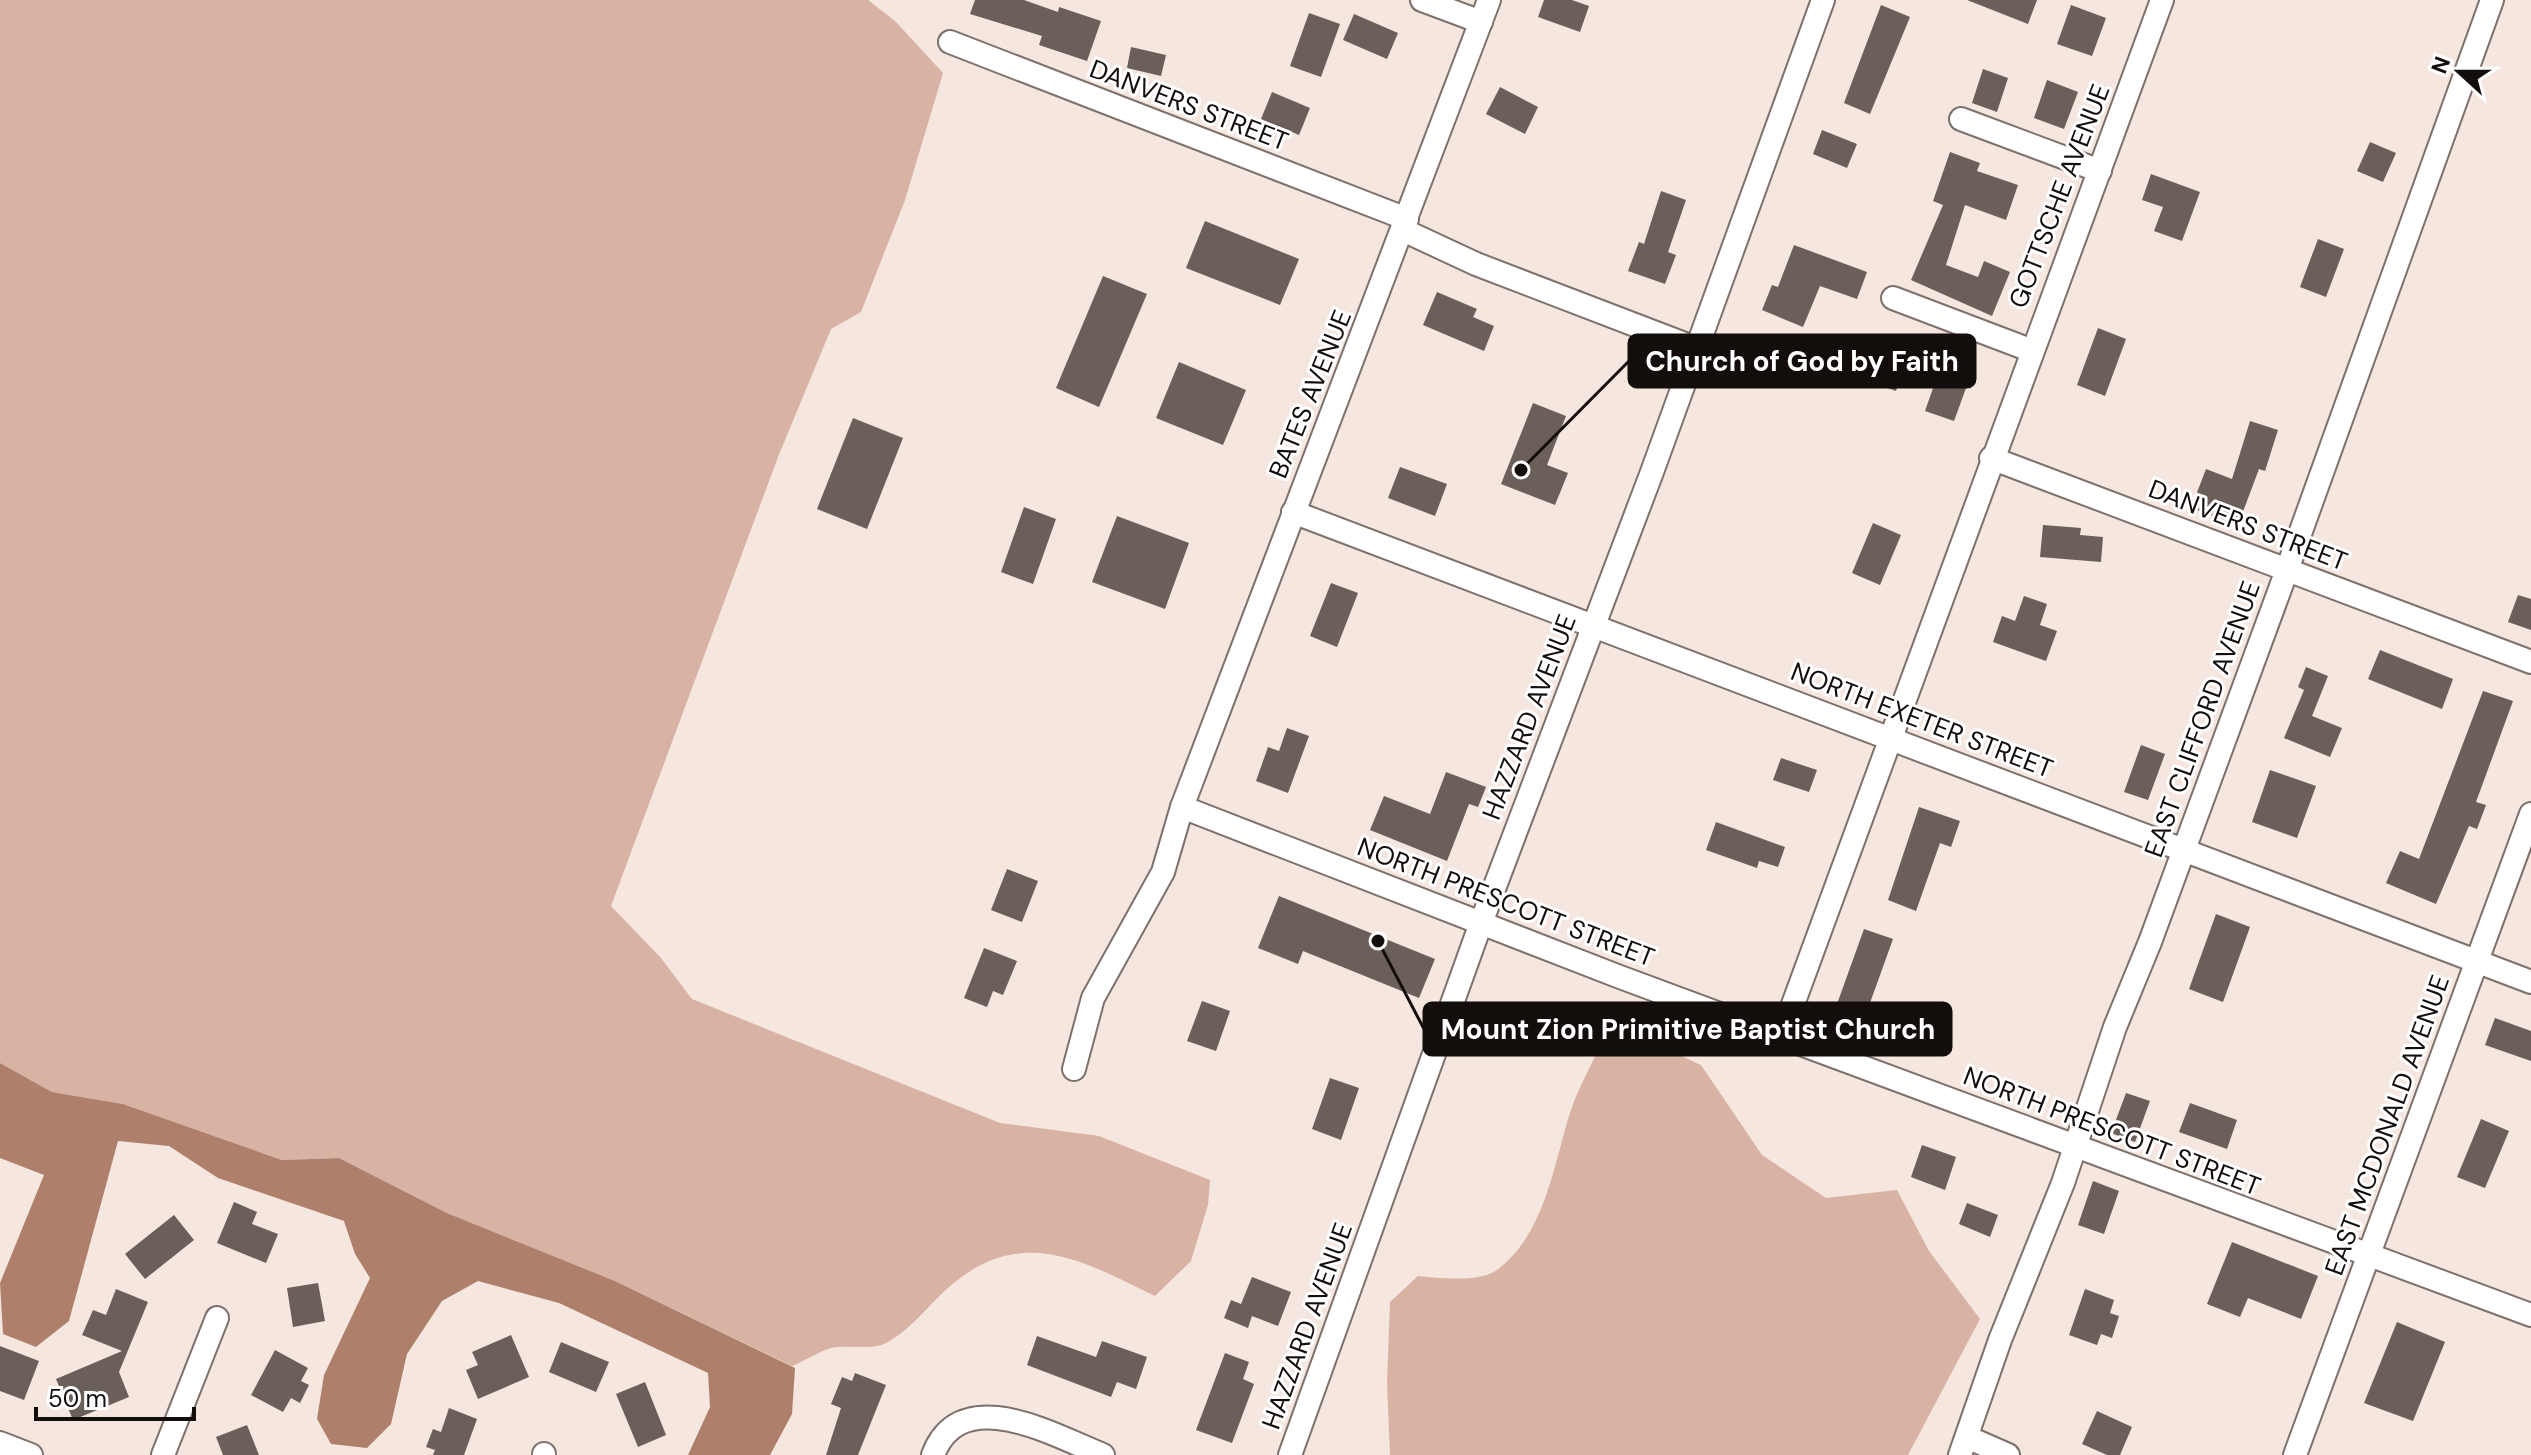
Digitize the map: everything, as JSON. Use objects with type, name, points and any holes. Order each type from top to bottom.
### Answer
[{"type":"street","points":[[1422,0],[1481,22]]},
{"type":"street","name":"BATES AVENUE","points":[[1074,1069],[1093,998],[1163,872],[1182,807],[1489,0]]},
{"type":"street","name":"HAZZARD AVENUE","points":[[1290,1455],[1481,923],[1594,626],[1823,0]]},
{"type":"street","name":"GOTTSCHE AVENUE","points":[[1991,458],[2162,0]]},
{"type":"street","name":"EAST CLIFFORD AVENUE","points":[[1963,1446],[2115,1027],[2287,570],[2492,0]]},
{"type":"street","name":"DANVERS STREET","points":[[950,42],[1405,225],[1476,264],[1695,348]]},
{"type":"street","points":[[1961,119],[2100,171]]},
{"type":"street","points":[[1893,298],[2030,350]]},
{"type":"street","points":[[1781,1037],[1819,925],[1891,739],[1991,458]]},
{"type":"street","name":"DANVERS STREET","points":[[1991,458],[2531,662]]},
{"type":"street","name":"NORTH EXETER STREET","points":[[1293,512],[2531,982]]},
{"type":"street","name":"NORTH PRESCOTT STREET","points":[[1182,807],[1781,1037],[2531,1315]]},
{"type":"street","name":"EAST MCDONALD AVENUE","points":[[2295,1455],[2531,814]]},
{"type":"street","points":[[163,1455],[217,1318]]},
{"type":"street","points":[[933,1455],[947,1433],[966,1421],[995,1417],[1015,1421],[1103,1455]]},
{"type":"street","points":[[0,1443],[31,1455]]},
{"type":"street","points":[[1963,1446],[2008,1455]]},
{"type":"shaded area","points":[[0,0],[868,0],[895,21],[943,73],[905,200],[861,312],[831,329],[778,457],[611,906],[661,958],[692,999],[1000,1123],[1099,1136],[1210,1180],[1208,1205],[1191,1261],[1155,1296],[1104,1272],[1055,1255],[1031,1253],[1006,1256],[981,1265],[955,1282],[905,1330],[886,1343],[873,1347],[831,1348],[792,1366],[615,1281],[447,1213],[339,1158],[282,1160],[123,1104],[52,1092],[0,1063]]},
{"type":"shaded area","points":[[1649,1041],[1701,1065],[1762,1155],[1826,1198],[1897,1190],[1929,1251],[1980,1319],[1908,1455],[1390,1455],[1387,1383],[1390,1302],[1418,1276],[1480,1277],[1497,1270],[1514,1255],[1527,1237],[1546,1197],[1573,1103],[1596,1054]]},
{"type":"shaded area","points":[[0,1063],[52,1092],[123,1104],[282,1160],[339,1158],[447,1213],[615,1281],[795,1368],[792,1414],[770,1455],[688,1455],[710,1407],[708,1373],[559,1303],[478,1281],[442,1301],[407,1354],[391,1424],[367,1448],[331,1444],[317,1419],[324,1375],[370,1278],[355,1254],[344,1221],[218,1178],[169,1146],[118,1141],[69,1321],[36,1347],[3,1334],[0,1283],[44,1175],[0,1158]]},
{"type":"building","points":[[975,0],[1024,0],[1058,12],[1059,7],[1101,21],[1087,61],[1039,45],[1042,36],[970,14]]},
{"type":"building","points":[[1544,0],[1572,0],[1589,6],[1580,32],[1538,17]]},
{"type":"building","points":[[1967,0],[2037,0],[2028,24]]},
{"type":"building","points":[[1881,5],[1910,17],[1870,114],[1844,103]]},
{"type":"building","points":[[2071,5],[2106,18],[2092,56],[2057,44]]},
{"type":"building","points":[[1309,13],[1340,24],[1321,77],[1290,66]]},
{"type":"building","points":[[1354,14],[1398,33],[1387,59],[1343,40]]},
{"type":"building","points":[[1131,47],[1166,55],[1161,76],[1127,68]]},
{"type":"building","points":[[1983,69],[2008,78],[1997,112],[1972,103]]},
{"type":"building","points":[[2047,80],[2078,92],[2064,129],[2034,118]]},
{"type":"building","points":[[1500,87],[1538,107],[1525,134],[1486,114]]},
{"type":"building","points":[[1272,92],[1310,108],[1299,135],[1261,119]]},
{"type":"building","points":[[1822,130],[1857,144],[1847,168],[1813,154]]},
{"type":"building","points":[[2370,142],[2396,153],[2383,182],[2357,171]]},
{"type":"building","points":[[1950,152],[1980,163],[1977,171],[2018,185],[2006,220],[1965,205],[1946,265],[1978,277],[1984,261],[2010,272],[1992,316],[1911,280],[1943,205],[1933,201]]},
{"type":"building","points":[[2151,174],[2200,192],[2182,241],[2154,231],[2163,207],[2142,200]]},
{"type":"building","points":[[1661,191],[1686,200],[1668,252],[1676,255],[1665,284],[1628,271],[1639,242],[1644,244]]},
{"type":"building","points":[[1205,221],[1299,259],[1280,305],[1186,268]]},
{"type":"building","points":[[2318,239],[2344,249],[2326,297],[2300,287]]},
{"type":"building","points":[[1794,245],[1867,272],[1857,299],[1820,286],[1803,327],[1762,310],[1772,285],[1778,287]]},
{"type":"building","points":[[1103,276],[1147,294],[1099,407],[1056,388]]},
{"type":"building","points":[[1437,292],[1477,309],[1473,317],[1494,326],[1484,351],[1423,325]]},
{"type":"building","points":[[2098,328],[2126,339],[2105,396],[2077,385]]},
{"type":"building","points":[[1884,335],[1944,358],[1940,370],[1969,380],[1954,421],[1925,411],[1939,371],[1907,361],[1896,391],[1867,381]]},
{"type":"building","points":[[1179,362],[1246,390],[1223,445],[1156,418]]},
{"type":"building","points":[[1533,403],[1566,416],[1547,465],[1568,473],[1555,505],[1501,484]]},
{"type":"building","points":[[853,418],[903,438],[867,529],[817,509]]},
{"type":"building","points":[[2250,421],[2278,430],[2265,471],[2259,469],[2238,525],[2191,508],[2206,469],[2232,479]]},
{"type":"building","points":[[1400,467],[1447,484],[1435,516],[1388,498]]},
{"type":"building","points":[[1024,507],[1056,519],[1033,584],[1001,572]]},
{"type":"building","points":[[1117,516],[1189,543],[1165,609],[1092,582]]},
{"type":"building","points":[[1873,523],[1901,535],[1880,585],[1852,573]]},
{"type":"building","points":[[2043,525],[2081,528],[2080,535],[2103,537],[2101,562],[2040,557]]},
{"type":"building","points":[[1331,583],[1358,593],[1337,647],[1310,636]]},
{"type":"building","points":[[2518,595],[2531,599],[2531,630],[2508,622]]},
{"type":"building","points":[[2024,596],[2047,604],[2040,625],[2057,631],[2046,661],[1993,642],[2002,616],[2015,621]]},
{"type":"building","points":[[2380,650],[2453,679],[2442,709],[2368,679]]},
{"type":"building","points":[[2306,667],[2328,676],[2312,716],[2342,728],[2330,757],[2284,738],[2304,690],[2298,687]]},
{"type":"building","points":[[2483,691],[2513,701],[2476,802],[2486,805],[2477,829],[2469,826],[2436,904],[2386,883],[2400,851],[2419,859]]},
{"type":"building","points":[[1287,728],[1309,736],[1288,793],[1256,781],[1268,747],[1279,751]]},
{"type":"building","points":[[2141,745],[2165,754],[2148,800],[2124,792]]},
{"type":"building","points":[[1781,758],[1817,770],[1809,792],[1773,780]]},
{"type":"building","points":[[2270,770],[2316,786],[2297,838],[2252,822]]},
{"type":"building","points":[[1446,772],[1486,787],[1478,807],[1469,804],[1447,861],[1370,830],[1384,796],[1430,814]]},
{"type":"building","points":[[1919,807],[1960,821],[1951,847],[1940,843],[1916,911],[1888,900]]},
{"type":"building","points":[[1716,822],[1785,847],[1778,867],[1759,861],[1757,868],[1706,850]]},
{"type":"building","points":[[1007,869],[1038,881],[1022,922],[991,910]]},
{"type":"building","points":[[1279,896],[1435,959],[1419,998],[1303,951],[1298,964],[1258,948]]},
{"type":"building","points":[[2216,914],[2250,927],[2223,1002],[2189,989]]},
{"type":"building","points":[[1864,929],[1893,939],[1866,1014],[1837,1004]]},
{"type":"building","points":[[984,948],[1017,961],[1003,995],[993,991],[987,1007],[964,998]]},
{"type":"building","points":[[1202,1001],[1230,1011],[1216,1051],[1187,1041]]},
{"type":"building","points":[[2495,1018],[2531,1031],[2531,1061],[2485,1045]]},
{"type":"building","points":[[1330,1078],[1359,1088],[1341,1140],[1312,1129]]},
{"type":"building","points":[[2126,1093],[2150,1101],[2135,1142],[2111,1133]]},
{"type":"building","points":[[2190,1103],[2237,1120],[2227,1149],[2179,1132]]},
{"type":"building","points":[[2481,1119],[2509,1131],[2485,1188],[2457,1177]]},
{"type":"building","points":[[1922,1145],[1956,1157],[1945,1190],[1911,1177]]},
{"type":"building","points":[[2093,1181],[2119,1191],[2104,1234],[2078,1225]]},
{"type":"building","points":[[234,1202],[257,1212],[252,1224],[278,1234],[266,1263],[217,1243]]},
{"type":"building","points":[[1967,1203],[1998,1215],[1990,1237],[1959,1224]]},
{"type":"building","points":[[174,1215],[194,1240],[145,1279],[125,1254]]},
{"type":"building","points":[[2232,1242],[2318,1276],[2301,1319],[2248,1298],[2240,1317],[2207,1304]]},
{"type":"building","points":[[1252,1277],[1291,1292],[1278,1326],[1252,1316],[1248,1328],[1224,1318],[1231,1300],[1241,1304]]},
{"type":"building","points":[[318,1283],[325,1321],[293,1327],[287,1288]]},
{"type":"building","points":[[116,1289],[148,1302],[119,1372],[129,1397],[73,1420],[56,1379],[122,1351],[82,1335],[93,1310],[106,1315]]},
{"type":"building","points":[[2085,1289],[2114,1300],[2110,1313],[2119,1316],[2112,1338],[2101,1334],[2097,1345],[2069,1335]]},
{"type":"building","points":[[2397,1322],[2445,1342],[2413,1421],[2364,1403]]},
{"type":"building","points":[[511,1335],[529,1377],[478,1399],[466,1370],[478,1365],[472,1352]]},
{"type":"building","points":[[1037,1336],[1096,1357],[1102,1341],[1147,1357],[1136,1389],[1117,1382],[1111,1397],[1027,1365]]},
{"type":"building","points":[[561,1342],[609,1362],[596,1392],[549,1372]]},
{"type":"building","points":[[0,1346],[39,1361],[24,1400],[0,1391]]},
{"type":"building","points":[[275,1350],[308,1368],[301,1381],[309,1385],[300,1403],[291,1398],[283,1412],[251,1395]]},
{"type":"building","points":[[1225,1353],[1249,1362],[1243,1379],[1254,1384],[1232,1443],[1196,1430]]},
{"type":"building","points":[[855,1373],[886,1385],[858,1455],[826,1455],[841,1408],[831,1404],[842,1377],[852,1381]]},
{"type":"building","points":[[645,1382],[666,1435],[638,1447],[616,1394]]},
{"type":"building","points":[[449,1408],[477,1419],[464,1455],[433,1455],[435,1450],[426,1447],[433,1429],[441,1432]]},
{"type":"building","points":[[2097,1411],[2132,1427],[2120,1455],[2107,1455],[2082,1444]]},
{"type":"building","points":[[247,1425],[259,1455],[223,1455],[216,1437]]},
{"type":"place","name":"Church of God by Faith","points":[[1521,470]]},
{"type":"place","name":"Mount Zion Primitive Baptist Church","points":[[1378,941]]}]
